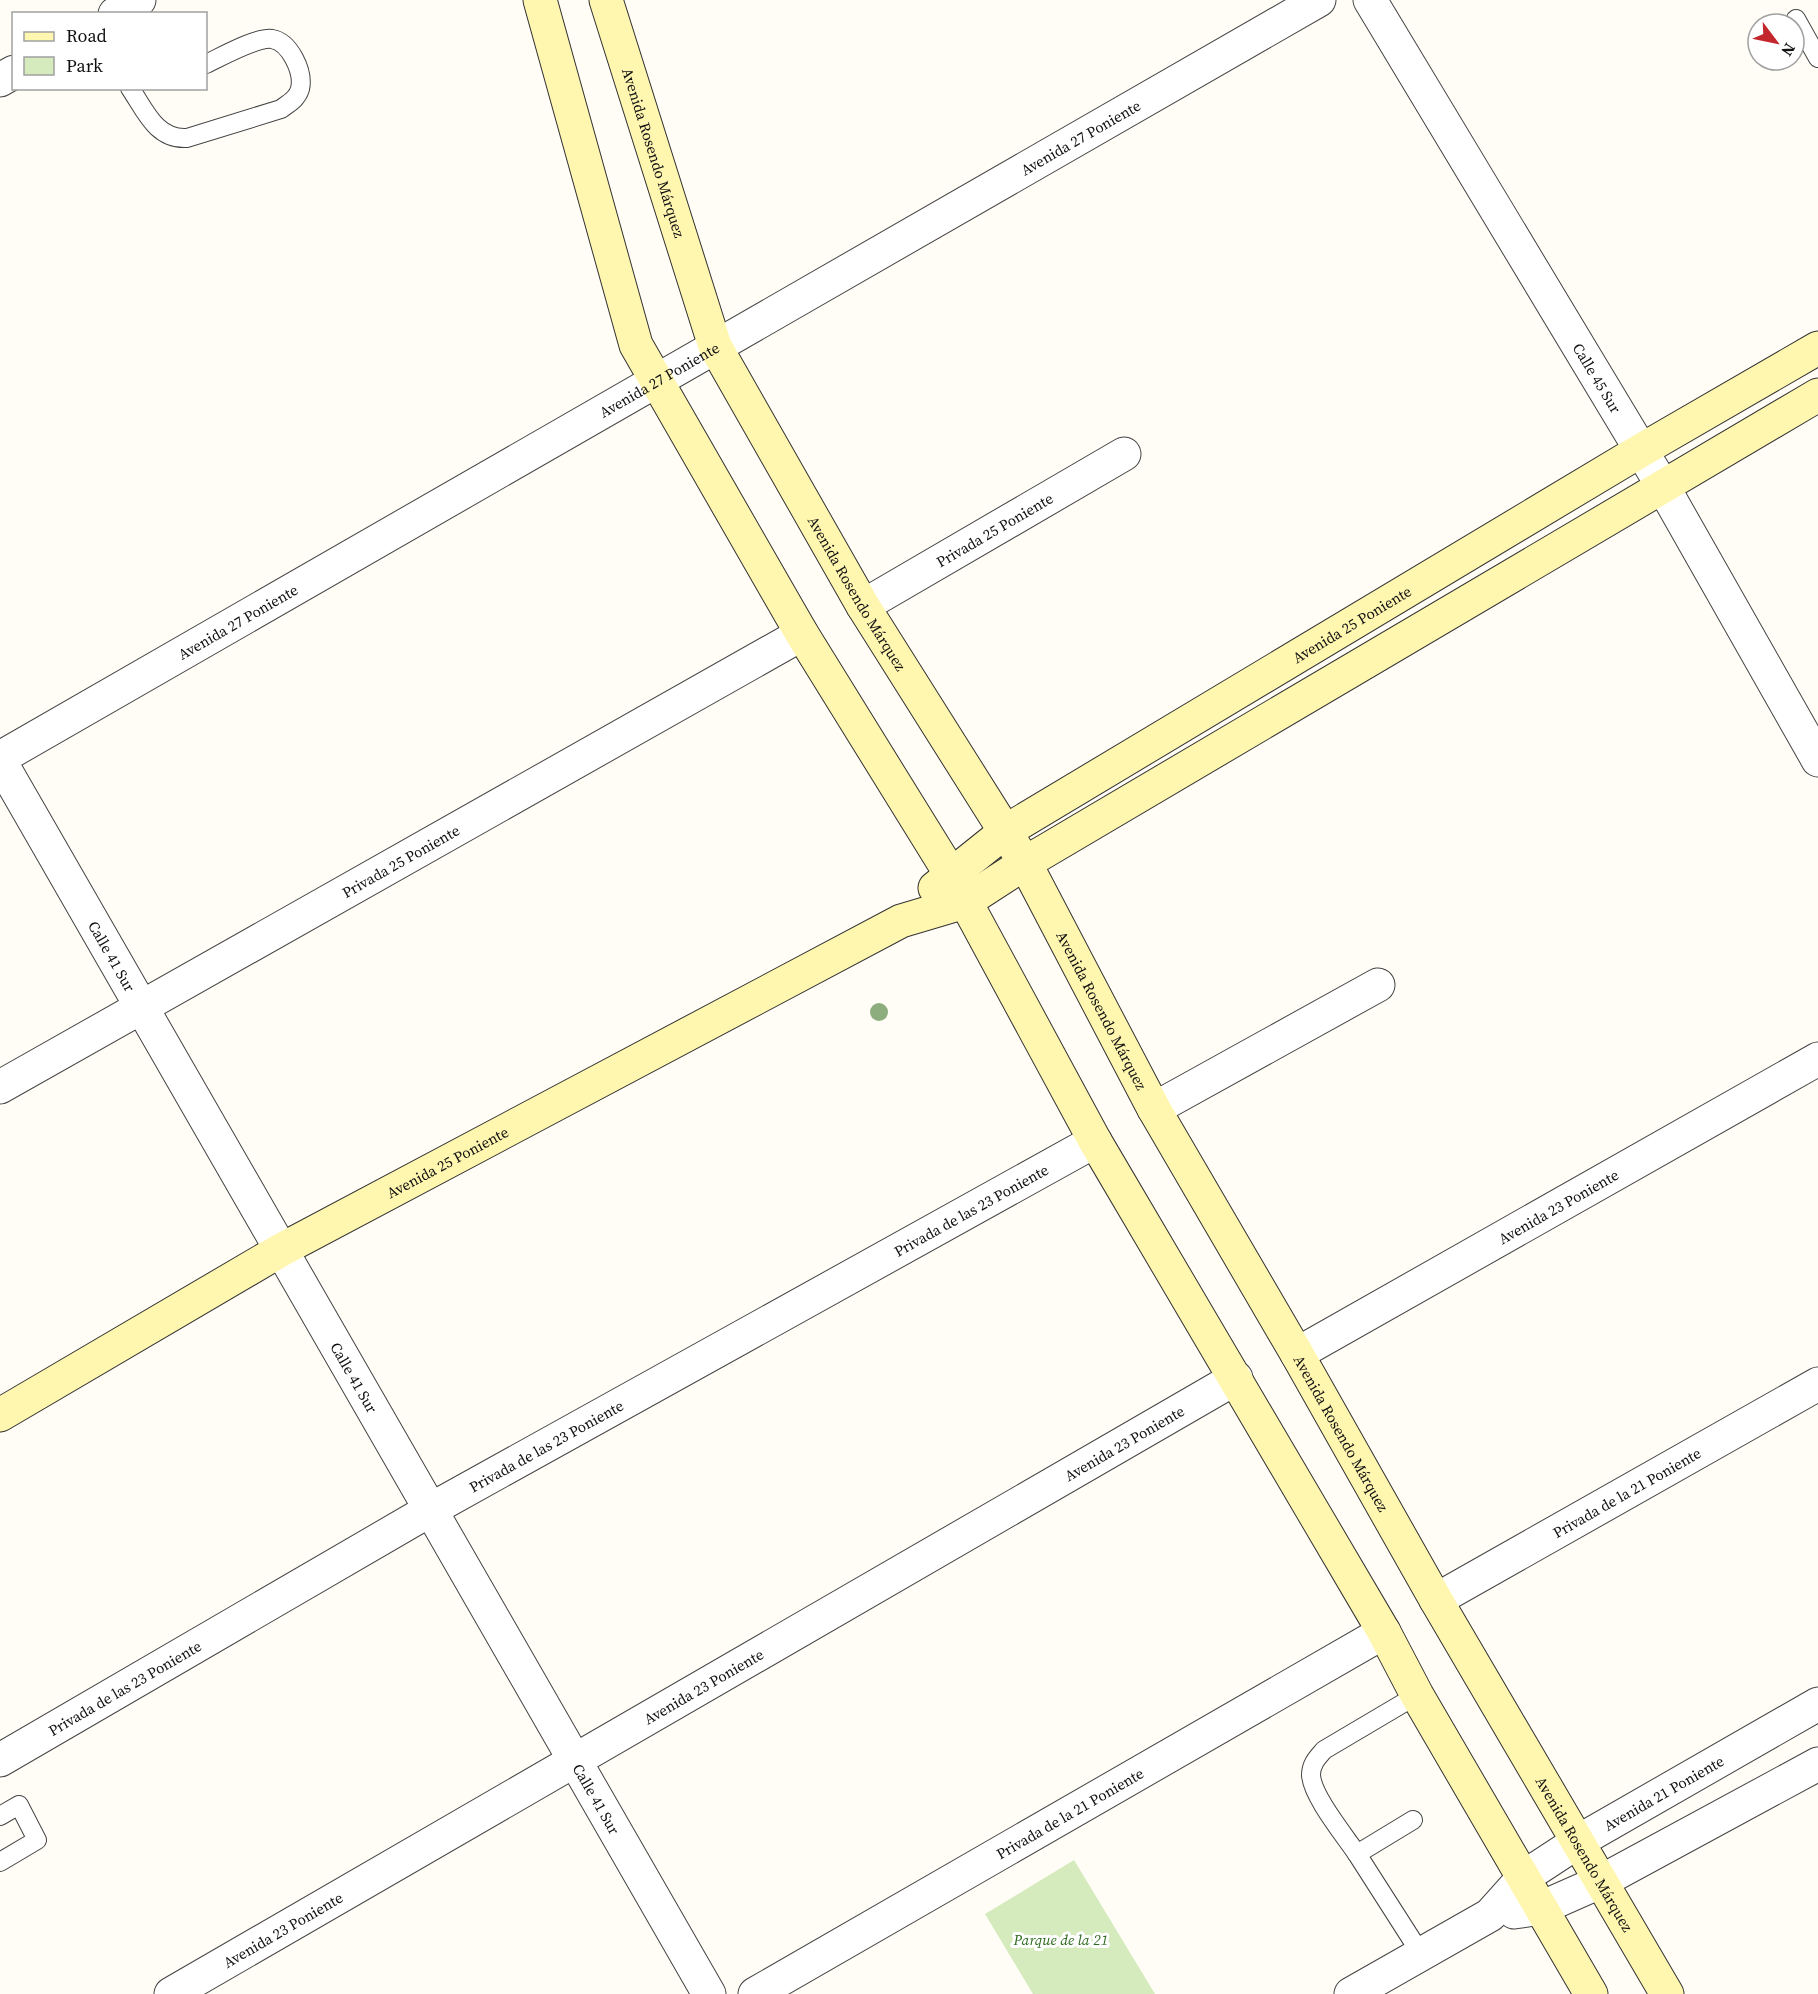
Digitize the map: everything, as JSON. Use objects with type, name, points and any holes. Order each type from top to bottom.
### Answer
[{"type":"main road","points":[[540,0],[636,345],[802,634],[951,873],[1095,1141],[1384,1632],[1417,1695],[1591,1994]]},
{"type":"main road","name":"Avenida Rosendo Márquez","points":[[606,0],[716,346],[863,606],[1025,863],[1154,1109],[1297,1354],[1436,1600],[1667,1994]]},
{"type":"main road","name":"Avenida 25 Poniente","points":[[901,921],[951,873],[1006,831],[1640,451],[1818,348]]},
{"type":"main road","name":"Avenida 25 Poniente","points":[[0,1415],[281,1250],[901,921],[965,902],[1025,863],[1818,395]]},
{"type":"street","points":[[118,12],[139,0]]},
{"type":"street","name":"Avenida 27 Poniente","points":[[0,759],[1319,0]]},
{"type":"street","name":"Calle 45 Sur","points":[[1370,0],[1662,486],[1818,760]]},
{"type":"street","name":"Privada 25 Poniente","points":[[863,606],[1124,454]]},
{"type":"street","name":"Privada 25 Poniente","points":[[0,1088],[802,634]]},
{"type":"street","name":"Calle 41 Sur","points":[[0,759],[709,1994]]},
{"type":"street","points":[[1154,1109],[1378,985]]},
{"type":"street","name":"Avenida 23 Poniente","points":[[1297,1354],[1818,1059]]},
{"type":"street","name":"Privada de las 23 Poniente","points":[[0,1760],[430,1510],[1095,1141]]},
{"type":"street","name":"Avenida 23 Poniente","points":[[171,1994],[1236,1378]]},
{"type":"street","name":"Privada de la 21 Poniente","points":[[1436,1600],[1818,1384]]},
{"type":"street","name":"Privada de la 21 Poniente","points":[[755,1994],[1384,1632]]},
{"type":"street","name":"Avenida 21 Poniente","points":[[1351,1994],[1490,1915],[1524,1877],[1579,1841],[1818,1704]]},
{"type":"street","name":"Avenida 21 Poniente","points":[[1490,1915],[1541,1908],[1602,1881],[1818,1764]]},
{"type":"lane","points":[[1806,37],[1818,58]]},
{"type":"lane","points":[[139,91],[156,127],[165,135],[176,139],[187,138],[281,108],[294,101],[300,88],[294,58],[285,45],[272,39],[257,41],[207,64]]},
{"type":"lane","points":[[1417,1695],[1324,1750],[1314,1761],[1311,1775],[1315,1789],[1421,1954]]},
{"type":"lane","points":[[0,1816],[19,1805],[37,1840],[0,1862]]},
{"type":"lane","points":[[1357,1854],[1413,1820]]},
{"type":"green space","name":"Parque de la 21","points":[[1074,1860],[1155,1994],[1033,1994],[985,1914]]}]
